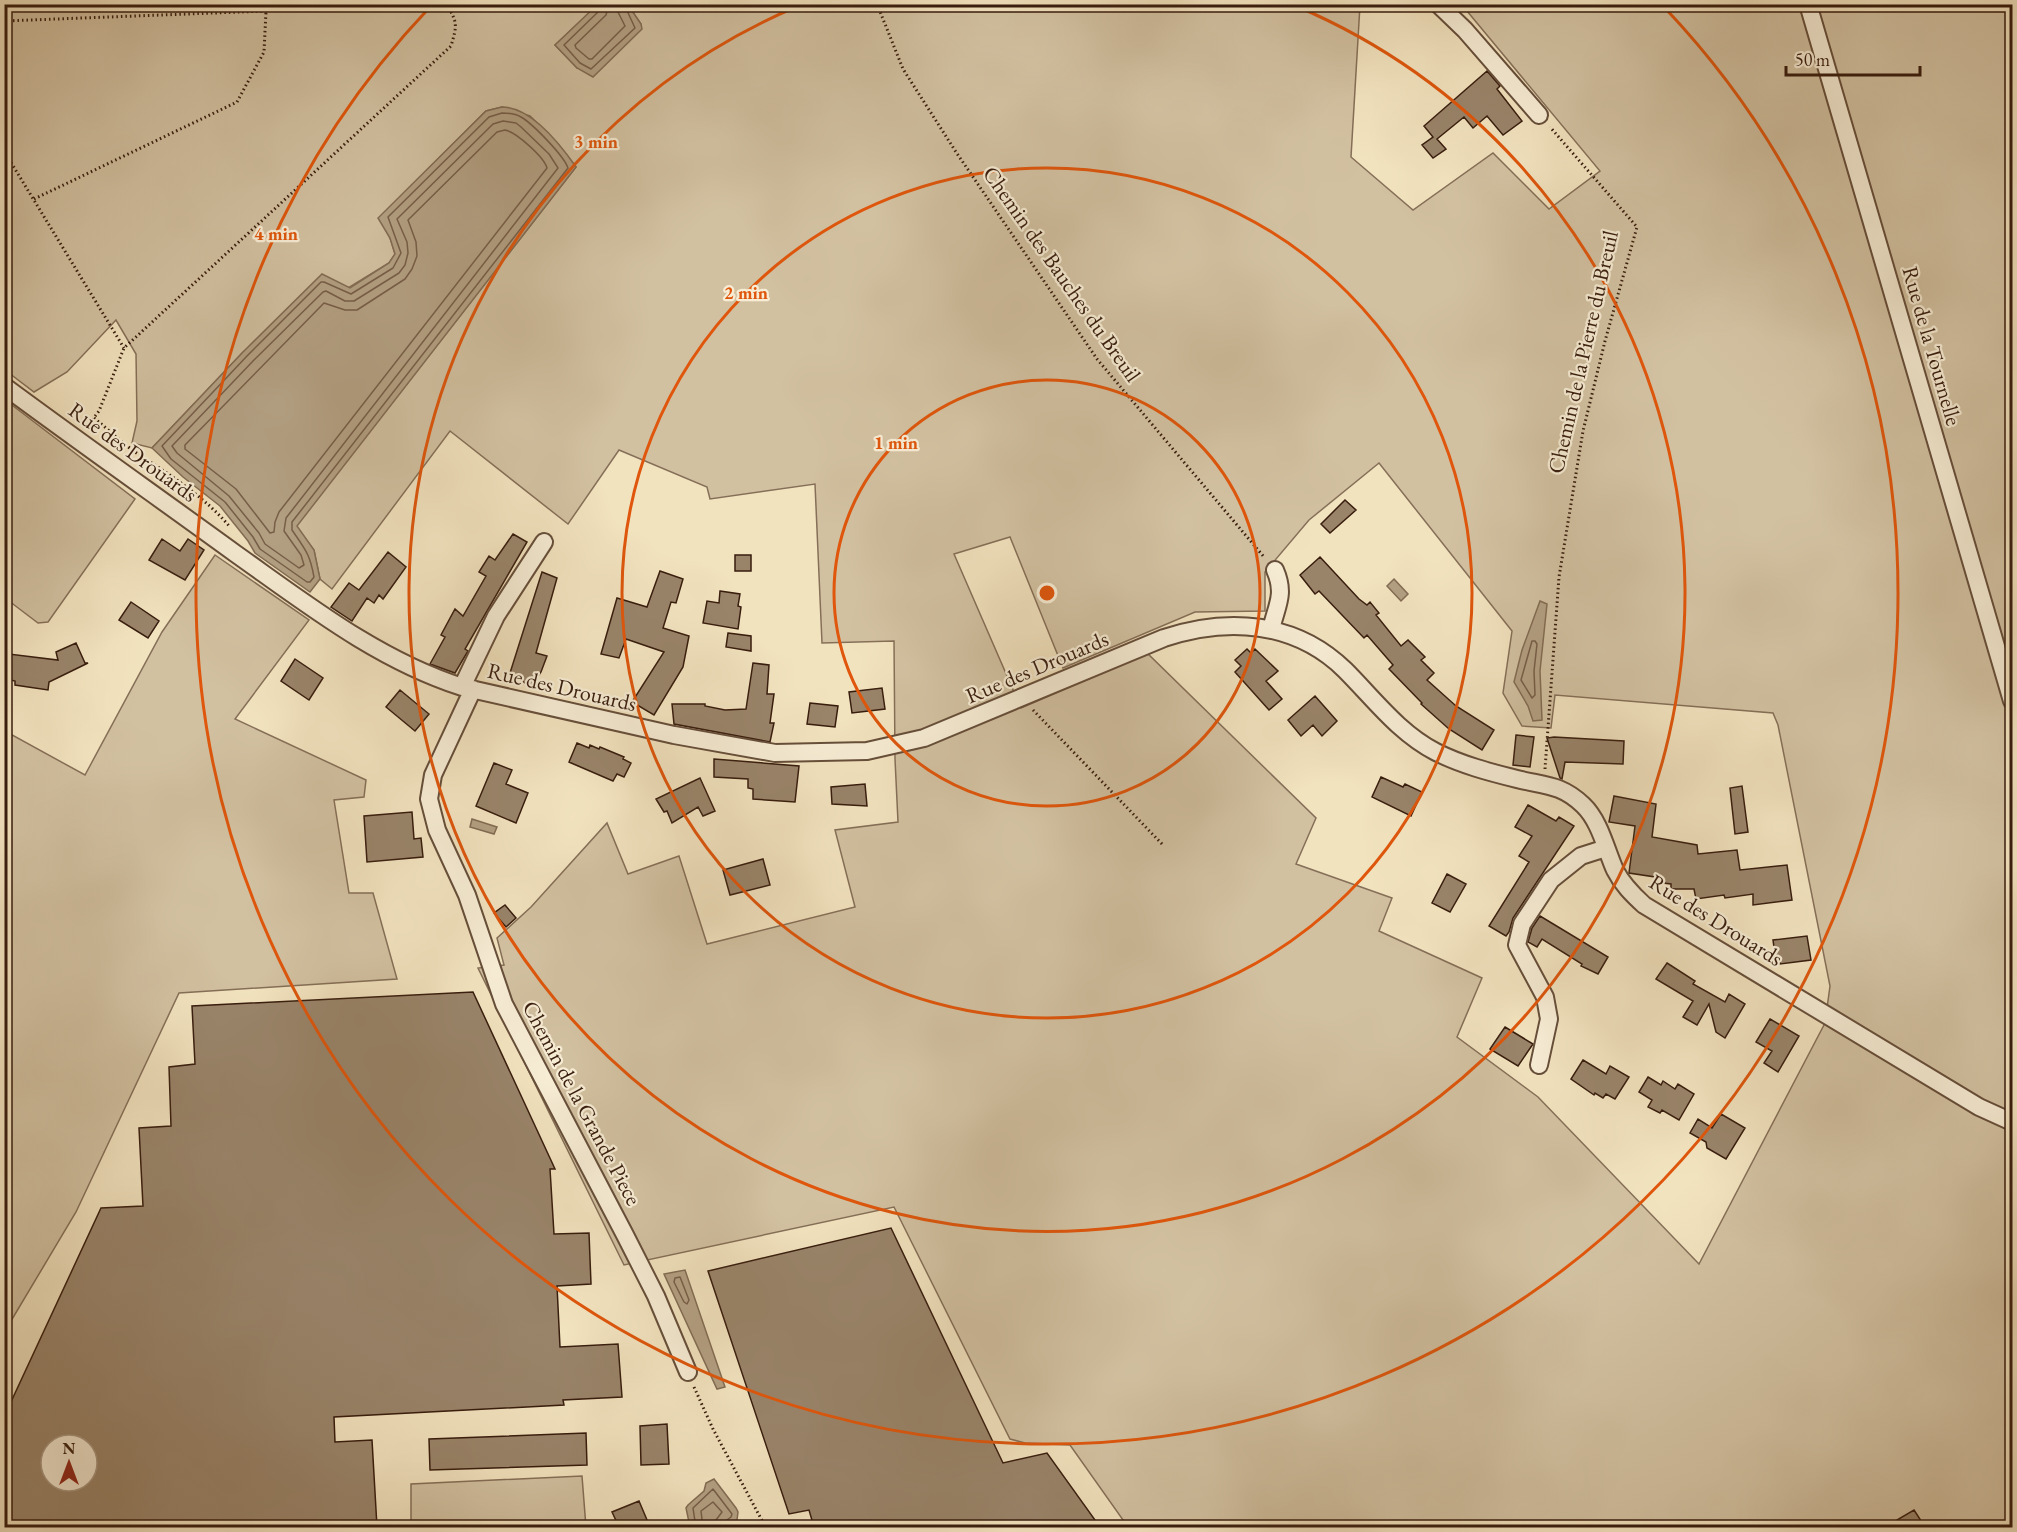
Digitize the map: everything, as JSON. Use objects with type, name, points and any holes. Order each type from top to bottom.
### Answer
[{"type":"street","points":[[1438,4],[1465,30],[1539,115]]},
{"type":"street","name":"Rue de la Tournelle","points":[[1808,4],[2013,701]]},
{"type":"street","name":"Rue des Drouards","points":[[4,386],[311,608],[402,663],[438,679],[468,688],[663,732],[775,753],[867,751],[924,738],[1189,629],[1236,625],[1271,630],[1302,640],[1344,668],[1400,727],[1434,751],[1456,762],[1479,769],[1544,783],[1574,797],[1586,807],[1623,884],[1644,905],[1979,1107],[2013,1122]]},
{"type":"street","name":"Chemin de la Grande Piece","points":[[544,542],[496,616],[433,775],[429,799],[437,830],[467,895],[504,1004],[626,1235],[656,1296],[688,1372]]},
{"type":"street","points":[[1271,630],[1281,592],[1280,580],[1275,570]]},
{"type":"street","points":[[1539,1065],[1549,1019],[1545,997],[1517,945],[1521,924],[1551,880],[1581,856],[1606,848]]},
{"type":"path","points":[[34,199],[237,102],[264,52],[266,11],[272,4]]},
{"type":"path","points":[[77,440],[99,411],[124,348],[451,46],[456,28],[455,17],[446,4]]},
{"type":"path","name":"Chemin des Bauches du Breuil","points":[[877,4],[903,69],[962,162],[1097,359],[1275,570]]},
{"type":"path","points":[[4,21],[266,11]]},
{"type":"path","name":"Chemin de la Pierre du Breuil","points":[[1539,115],[1637,227],[1605,340],[1583,431],[1560,566],[1544,783]]},
{"type":"path","points":[[4,151],[124,348]]},
{"type":"path","points":[[1022,698],[1163,845]]},
{"type":"path","points":[[688,1372],[713,1429],[766,1527]]},
{"type":"shaded area","points":[[5,5],[598,5],[555,45],[577,68],[641,24],[628,5],[1360,5],[1351,157],[1413,210],[1493,153],[1549,209],[1600,171],[1462,5],[2012,5],[2012,1527],[1128,1527],[1070,1445],[1025,1443],[1010,1439],[894,1207],[624,1265],[478,968],[504,965],[497,938],[531,907],[607,823],[628,874],[679,856],[707,944],[855,907],[835,830],[898,822],[894,641],[822,643],[815,484],[710,499],[707,487],[619,450],[568,524],[450,431],[332,589],[320,579],[314,550],[296,526],[576,167],[559,145],[530,116],[502,107],[486,111],[427,170],[382,223],[395,254],[389,263],[243,352],[152,448],[132,443],[137,421],[136,354],[116,320],[67,372],[34,392],[5,370]],"holes":[[[1379,463],[1512,631],[1503,693],[1522,726],[1551,728],[1555,695],[1773,713],[1778,725],[1830,986],[1825,1023],[1699,1264],[1538,1097],[1457,1037],[1482,978],[1379,931],[1392,898],[1296,864],[1316,818],[1147,653],[1021,708],[954,554],[1010,537],[1063,668],[1195,612],[1265,611],[1265,572],[1309,520]]]},
{"type":"shaded area","points":[[4,399],[135,499],[48,622],[38,623],[5,598]]},
{"type":"shaded area","points":[[215,555],[309,620],[235,719],[366,780],[364,797],[334,800],[349,893],[373,893],[397,979],[179,993],[76,1212],[5,1331],[5,731],[85,775],[162,632]]},
{"type":"shaded area","points":[[582,1476],[586,1527],[411,1527],[411,1484]]},
{"type":"water","points":[[598,4],[628,5],[642,29],[593,77],[577,68],[555,45]]},
{"type":"water","points":[[502,107],[524,113],[544,128],[576,167],[297,526],[314,550],[320,579],[310,592],[255,553],[220,506],[183,477],[152,448],[243,352],[322,274],[350,288],[389,263],[395,254],[390,238],[378,218],[486,111]]},
{"type":"water","points":[[1394,579],[1408,594],[1401,601],[1387,586]]},
{"type":"water","points":[[1540,601],[1547,604],[1540,671],[1542,720],[1533,721],[1528,706],[1514,682],[1522,650]]},
{"type":"water","points":[[472,819],[497,827],[494,834],[470,827]]},
{"type":"water","points":[[685,1270],[725,1387],[717,1389],[664,1274]]},
{"type":"water","points":[[714,1479],[736,1508],[737,1520],[721,1527],[690,1527],[686,1508],[704,1491],[706,1483]]},
{"type":"building","points":[[1487,71],[1500,86],[1497,89],[1522,121],[1503,135],[1487,116],[1473,128],[1464,117],[1437,139],[1446,149],[1433,158],[1422,145],[1433,137],[1424,126]]},
{"type":"building","points":[[1345,500],[1356,510],[1330,533],[1321,524]]},
{"type":"building","points":[[513,534],[527,542],[465,649],[468,651],[455,673],[430,664],[445,637],[441,635],[455,609],[463,616],[486,576],[479,572],[489,556],[495,560]]},
{"type":"building","points":[[162,539],[180,551],[188,539],[204,550],[185,580],[149,560]]},
{"type":"building","points":[[388,552],[406,567],[383,599],[379,595],[374,603],[367,598],[352,621],[331,607],[349,583],[359,590]]},
{"type":"building","points":[[735,555],[751,555],[751,571],[735,571]]},
{"type":"building","points":[[1320,557],[1359,599],[1367,605],[1370,602],[1379,613],[1376,615],[1401,646],[1408,640],[1425,657],[1421,660],[1434,673],[1427,680],[1456,706],[1494,730],[1482,750],[1449,729],[1421,704],[1389,669],[1393,665],[1367,635],[1364,638],[1319,591],[1315,594],[1300,575]]},
{"type":"building","points":[[660,571],[683,579],[676,603],[671,602],[663,628],[689,636],[683,667],[654,715],[632,702],[664,652],[626,639],[619,658],[601,654],[617,598],[647,607]]},
{"type":"building","points":[[542,572],[557,578],[536,653],[547,656],[541,672],[531,687],[510,673]]},
{"type":"building","points":[[720,591],[740,594],[738,629],[703,623],[707,601],[719,603]]},
{"type":"building","points":[[131,602],[159,621],[148,638],[119,620]]},
{"type":"building","points":[[728,633],[751,636],[751,651],[726,647]]},
{"type":"building","points":[[76,643],[85,663],[88,663],[49,682],[48,690],[15,685],[15,681],[6,679],[9,654],[58,660],[56,652]]},
{"type":"building","points":[[1247,649],[1251,653],[1255,649],[1278,671],[1266,681],[1282,699],[1269,710],[1235,672],[1241,666],[1235,660]]},
{"type":"building","points":[[295,659],[323,678],[309,700],[281,681]]},
{"type":"building","points":[[753,663],[769,665],[767,694],[774,694],[770,723],[774,723],[770,742],[674,724],[672,704],[705,704],[705,706],[725,710],[746,709]]},
{"type":"building","points":[[882,688],[885,709],[852,713],[849,692]]},
{"type":"building","points":[[400,690],[429,714],[415,731],[386,707]]},
{"type":"building","points":[[1315,696],[1337,721],[1322,736],[1313,725],[1301,736],[1288,720]]},
{"type":"building","points":[[810,703],[838,706],[835,727],[807,724]]},
{"type":"building","points":[[1516,735],[1534,737],[1530,767],[1513,765]]},
{"type":"building","points":[[1547,738],[1624,741],[1623,764],[1565,762],[1562,779]]},
{"type":"building","points":[[577,743],[589,748],[590,745],[599,749],[600,747],[624,757],[623,759],[631,763],[624,777],[617,774],[613,781],[569,762]]},
{"type":"building","points":[[714,759],[799,766],[795,802],[753,799],[753,789],[748,788],[748,779],[714,777]]},
{"type":"building","points":[[494,763],[512,770],[506,784],[528,793],[516,823],[476,806]]},
{"type":"building","points":[[1381,777],[1403,787],[1405,784],[1422,792],[1411,816],[1372,797]]},
{"type":"building","points":[[700,778],[715,811],[703,816],[698,807],[672,823],[667,811],[664,812],[656,799]]},
{"type":"building","points":[[865,784],[867,806],[832,804],[831,787]]},
{"type":"building","points":[[1742,786],[1748,832],[1735,834],[1730,788]]},
{"type":"building","points":[[1614,796],[1656,804],[1652,837],[1697,845],[1698,854],[1737,850],[1740,870],[1787,865],[1792,900],[1753,905],[1753,894],[1696,899],[1694,889],[1671,889],[1671,884],[1655,882],[1655,877],[1629,873],[1635,826],[1609,822]]},
{"type":"building","points":[[1528,805],[1556,821],[1559,817],[1574,826],[1513,918],[1506,936],[1489,926],[1529,862],[1519,856],[1532,836],[1515,827]]},
{"type":"building","points":[[412,812],[414,839],[421,838],[423,857],[367,862],[364,816]]},
{"type":"building","points":[[763,859],[770,885],[730,895],[723,870]]},
{"type":"building","points":[[1447,874],[1466,884],[1450,912],[1432,903]]},
{"type":"building","points":[[505,905],[516,918],[506,927],[494,913]]},
{"type":"building","points":[[1540,916],[1608,957],[1598,974],[1581,966],[1582,964],[1542,939],[1537,947],[1528,942],[1532,928]]},
{"type":"building","points":[[1807,936],[1811,960],[1780,964],[1780,961],[1776,962],[1773,940]]},
{"type":"building","points":[[1667,963],[1695,981],[1693,984],[1725,1002],[1729,994],[1745,1004],[1725,1038],[1716,1032],[1709,1004],[1697,1025],[1683,1017],[1693,1001],[1656,979]]},
{"type":"building","points":[[473,992],[555,1169],[550,1169],[554,1234],[589,1233],[591,1284],[557,1286],[560,1347],[618,1344],[622,1397],[563,1400],[564,1405],[334,1417],[335,1442],[372,1440],[377,1527],[4,1527],[4,1417],[101,1208],[143,1206],[139,1128],[171,1126],[169,1067],[195,1064],[192,1006]]},
{"type":"building","points":[[1770,1019],[1799,1036],[1778,1072],[1764,1063],[1772,1051],[1756,1042]]},
{"type":"building","points":[[1505,1027],[1533,1044],[1518,1066],[1490,1049]]},
{"type":"building","points":[[1583,1060],[1606,1074],[1610,1066],[1629,1077],[1615,1099],[1606,1094],[1603,1098],[1595,1093],[1594,1095],[1571,1079]]},
{"type":"building","points":[[1648,1077],[1661,1085],[1663,1081],[1675,1089],[1678,1084],[1694,1094],[1679,1120],[1662,1110],[1660,1113],[1648,1107],[1652,1100],[1639,1092]]},
{"type":"building","points":[[1721,1114],[1745,1128],[1726,1159],[1707,1148],[1706,1142],[1690,1133],[1698,1119],[1712,1128]]},
{"type":"building","points":[[891,1228],[1003,1463],[1047,1453],[1100,1527],[814,1527],[809,1510],[789,1514],[708,1271]]},
{"type":"building","points":[[667,1424],[669,1464],[641,1465],[640,1426]]},
{"type":"building","points":[[586,1433],[587,1465],[430,1470],[429,1439]]},
{"type":"building","points":[[639,1501],[650,1527],[619,1527],[612,1512]]},
{"type":"building","points":[[1914,1510],[1925,1527],[1885,1527]]}]
